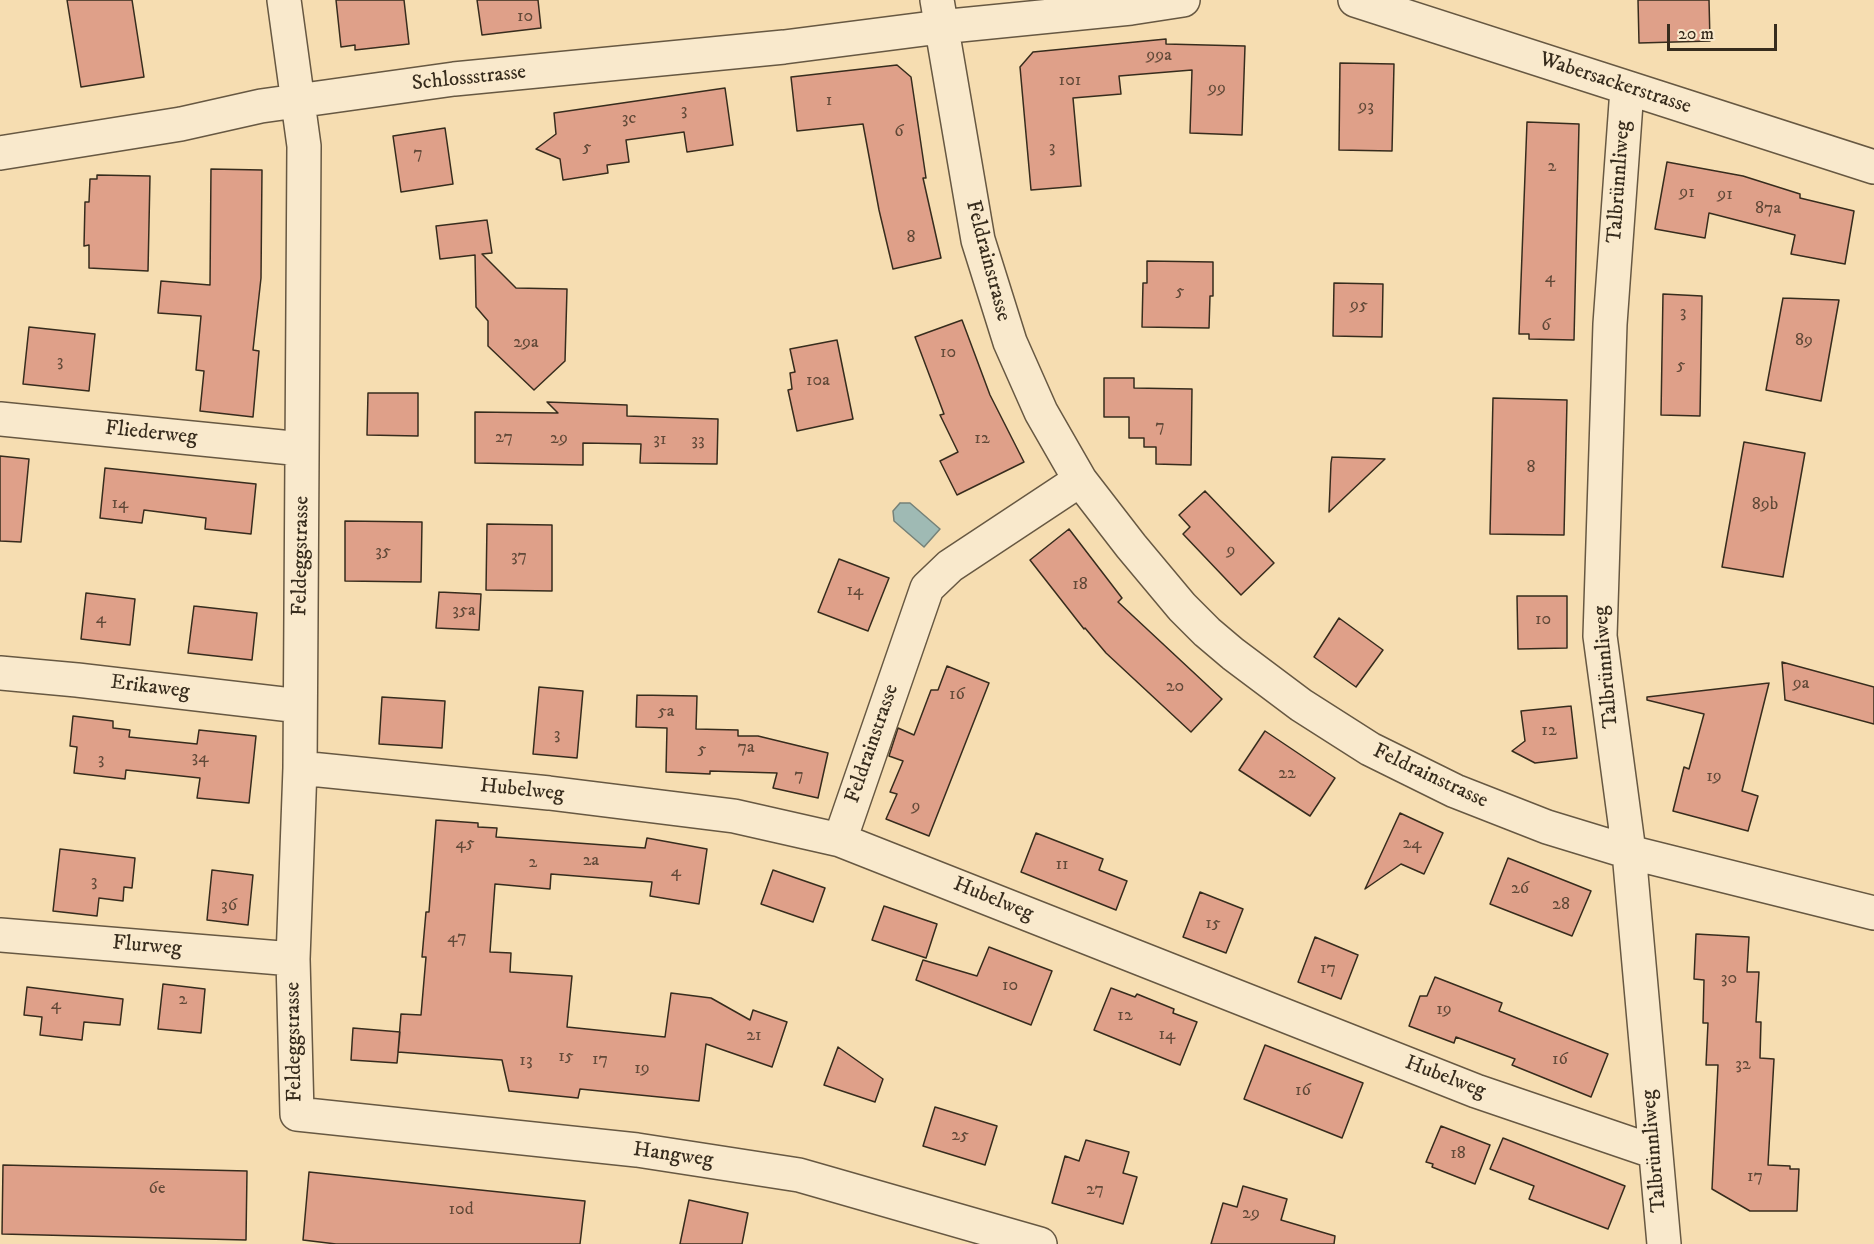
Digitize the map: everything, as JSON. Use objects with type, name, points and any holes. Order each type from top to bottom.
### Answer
[{"type":"street","name":"Feldeggstrasse","points":[[284,0],[304,146],[300,768],[293,959],[297,1114]]},
{"type":"street","points":[[939,13],[1131,8],[1183,0]]},
{"type":"street","name":"Wabersackerstrasse","points":[[1355,0],[1874,167]]},
{"type":"street","name":"Schlossstrasse","points":[[0,153],[181,124],[298,100],[454,79],[784,47],[939,13]]},
{"type":"street","name":"Feldrainstrasse","points":[[939,13],[978,240],[1010,342],[1041,412],[1080,480],[1182,607],[1233,654],[1301,705],[1370,750],[1455,791],[1547,827],[1629,852],[1874,913]]},
{"type":"street","name":"Talbrünnliweg","points":[[1627,89],[1610,324],[1600,636],[1629,852],[1664,1244]]},
{"type":"street","name":"Fliederweg","points":[[0,419],[302,448]]},
{"type":"street","name":"Feldrainstrasse","points":[[840,840],[927,588],[950,566],[1080,480]]},
{"type":"street","name":"Erikaweg","points":[[0,673],[300,706]]},
{"type":"street","name":"Hubelweg","points":[[300,768],[735,816],[840,840],[1476,1091],[1655,1152]]},
{"type":"street","name":"Flurweg","points":[[0,935],[293,959]]},
{"type":"street","name":"Hangweg","points":[[297,1114],[637,1150],[799,1175],[1040,1244]]},
{"type":"water","points":[[900,503],[910,503],[940,529],[924,547],[894,521],[893,511]]},
{"type":"building","points":[[67,0],[132,0],[144,77],[81,87]]},
{"type":"building","points":[[336,0],[404,0],[409,44],[355,50],[355,45],[341,47]]},
{"type":"building","points":[[477,0],[538,0],[541,28],[482,35]]},
{"type":"building","points":[[1638,0],[1709,0],[1710,41],[1639,43]]},
{"type":"building","points":[[1166,39],[1166,44],[1245,46],[1242,135],[1190,133],[1192,70],[1119,76],[1121,94],[1073,98],[1081,186],[1031,190],[1020,67],[1033,52]]},
{"type":"building","points":[[1340,63],[1394,64],[1392,151],[1339,150]]},
{"type":"building","points":[[897,65],[911,77],[926,178],[923,178],[941,258],[893,269],[863,124],[797,131],[791,77]]},
{"type":"building","points":[[725,88],[733,145],[687,152],[684,132],[626,140],[629,162],[607,165],[608,173],[563,180],[560,159],[536,149],[556,134],[554,113]]},
{"type":"building","points":[[1527,122],[1579,124],[1574,340],[1529,339],[1529,334],[1519,334]]},
{"type":"building","points":[[445,128],[453,184],[401,192],[393,136]]},
{"type":"building","points":[[1667,162],[1743,176],[1800,194],[1800,198],[1854,211],[1845,264],[1791,254],[1795,235],[1709,213],[1705,238],[1655,229]]},
{"type":"building","points":[[211,169],[262,170],[261,278],[253,350],[259,351],[253,417],[200,411],[204,371],[196,370],[201,316],[158,313],[161,281],[210,285]]},
{"type":"building","points":[[97,175],[150,176],[148,271],[89,268],[89,245],[84,246],[85,202],[89,202],[90,179],[97,179]]},
{"type":"building","points":[[487,220],[492,253],[482,254],[516,288],[567,289],[565,361],[534,390],[488,346],[488,321],[476,307],[475,255],[440,259],[436,226]]},
{"type":"building","points":[[1147,261],[1213,262],[1213,296],[1210,296],[1209,328],[1142,327],[1143,283],[1147,283]]},
{"type":"building","points":[[1334,283],[1383,284],[1382,337],[1333,336]]},
{"type":"building","points":[[1663,294],[1702,296],[1700,416],[1661,415]]},
{"type":"building","points":[[1783,298],[1839,300],[1821,401],[1766,390]]},
{"type":"building","points":[[962,320],[990,395],[1024,462],[957,495],[940,461],[958,452],[940,415],[944,414],[915,337]]},
{"type":"building","points":[[29,327],[95,334],[89,391],[23,384]]},
{"type":"building","points":[[837,340],[853,419],[797,431],[788,390],[792,389],[790,373],[795,372],[790,349]]},
{"type":"building","points":[[1104,378],[1134,378],[1134,388],[1192,389],[1191,465],[1156,464],[1156,447],[1144,447],[1144,438],[1129,438],[1129,417],[1104,417]]},
{"type":"building","points":[[368,393],[418,393],[418,436],[367,435]]},
{"type":"building","points":[[1493,398],[1567,400],[1564,535],[1490,534]]},
{"type":"building","points":[[547,402],[627,405],[627,416],[718,419],[717,464],[640,463],[641,444],[583,443],[583,465],[475,463],[475,412],[558,413]]},
{"type":"building","points":[[1744,442],[1805,453],[1783,577],[1722,567]]},
{"type":"building","points":[[0,456],[29,459],[21,542],[0,541]]},
{"type":"building","points":[[1332,457],[1385,459],[1329,512],[1331,463]]},
{"type":"building","points":[[105,468],[256,484],[251,534],[205,529],[206,518],[144,510],[142,523],[100,518]]},
{"type":"building","points":[[1205,491],[1274,563],[1241,595],[1183,534],[1190,527],[1179,515]]},
{"type":"building","points":[[345,521],[422,522],[421,582],[345,581]]},
{"type":"building","points":[[487,524],[552,525],[552,591],[486,590]]},
{"type":"building","points":[[1069,529],[1122,598],[1118,602],[1222,699],[1191,732],[1106,653],[1084,629],[1030,560]]},
{"type":"building","points":[[839,559],[889,578],[868,631],[818,612]]},
{"type":"building","points":[[439,592],[481,594],[479,630],[436,628]]},
{"type":"building","points":[[86,593],[135,599],[130,645],[81,639]]},
{"type":"building","points":[[1517,596],[1567,596],[1567,648],[1518,649]]},
{"type":"building","points":[[194,606],[257,613],[252,660],[188,653]]},
{"type":"building","points":[[1339,618],[1383,650],[1356,687],[1314,657]]},
{"type":"building","points":[[1782,662],[1874,687],[1874,724],[1785,700]]},
{"type":"building","points":[[947,666],[989,683],[929,836],[886,819],[897,794],[890,792],[903,761],[889,756],[898,728],[914,735],[931,690],[938,690]]},
{"type":"building","points":[[1769,683],[1742,791],[1758,796],[1748,831],[1673,811],[1684,767],[1689,769],[1704,714],[1647,700],[1647,697]]},
{"type":"building","points":[[539,687],[583,691],[577,758],[533,754]]},
{"type":"building","points":[[637,695],[697,696],[696,729],[738,730],[738,736],[758,736],[828,753],[818,798],[773,788],[777,773],[666,772],[667,728],[636,727]]},
{"type":"building","points":[[382,697],[445,701],[442,748],[379,744]]},
{"type":"building","points":[[1571,706],[1577,758],[1535,763],[1512,751],[1525,741],[1521,711]]},
{"type":"building","points":[[73,716],[113,721],[113,728],[130,730],[129,737],[197,744],[199,730],[256,736],[249,803],[197,798],[200,778],[126,770],[125,779],[74,773],[77,747],[70,746]]},
{"type":"building","points":[[1265,731],[1335,778],[1310,816],[1239,770]]},
{"type":"building","points":[[1400,813],[1443,833],[1424,874],[1401,864],[1365,889]]},
{"type":"building","points":[[436,820],[478,823],[478,827],[497,828],[496,837],[645,848],[647,838],[707,849],[699,904],[650,896],[652,882],[551,874],[550,889],[495,884],[490,952],[511,953],[510,972],[572,976],[567,1027],[665,1037],[671,993],[711,998],[750,1020],[753,1010],[787,1022],[772,1067],[706,1044],[699,1101],[580,1089],[578,1098],[509,1091],[502,1060],[398,1052],[401,1014],[421,1015],[426,957],[422,957],[426,912],[429,912]]},
{"type":"building","points":[[1036,833],[1103,859],[1099,870],[1127,881],[1116,910],[1021,872]]},
{"type":"building","points":[[60,849],[135,858],[132,888],[124,887],[123,901],[99,898],[97,916],[53,911]]},
{"type":"building","points":[[1508,858],[1591,891],[1572,936],[1490,904]]},
{"type":"building","points":[[212,870],[253,875],[248,925],[207,920]]},
{"type":"building","points":[[773,870],[825,888],[813,922],[761,904]]},
{"type":"building","points":[[1200,892],[1243,909],[1226,953],[1183,937]]},
{"type":"building","points":[[884,906],[937,924],[926,958],[872,940]]},
{"type":"building","points":[[1696,934],[1749,937],[1747,972],[1759,972],[1756,1022],[1761,1022],[1760,1058],[1774,1059],[1768,1165],[1790,1166],[1790,1169],[1799,1169],[1797,1211],[1750,1211],[1712,1189],[1718,1065],[1706,1065],[1708,1023],[1703,1023],[1704,980],[1694,979]]},
{"type":"building","points":[[1315,937],[1358,955],[1341,999],[1298,982]]},
{"type":"building","points":[[989,947],[1052,971],[1031,1025],[916,980],[923,960],[977,976]]},
{"type":"building","points":[[1435,977],[1502,1003],[1499,1011],[1608,1054],[1591,1097],[1512,1065],[1515,1059],[1456,1037],[1454,1043],[1409,1026],[1420,996],[1427,996]]},
{"type":"building","points":[[163,984],[205,989],[201,1033],[158,1029]]},
{"type":"building","points":[[27,987],[123,999],[120,1025],[84,1022],[82,1040],[40,1035],[42,1017],[24,1015]]},
{"type":"building","points":[[1111,988],[1135,997],[1137,994],[1174,1009],[1173,1013],[1197,1022],[1180,1065],[1094,1030]]},
{"type":"building","points":[[353,1028],[400,1032],[397,1063],[351,1060]]},
{"type":"building","points":[[1265,1045],[1363,1083],[1342,1138],[1244,1099]]},
{"type":"building","points":[[838,1047],[883,1079],[875,1102],[824,1085]]},
{"type":"building","points":[[935,1107],[997,1126],[985,1165],[923,1146]]},
{"type":"building","points":[[1441,1126],[1490,1145],[1475,1184],[1432,1167],[1433,1164],[1426,1162]]},
{"type":"building","points":[[1503,1138],[1625,1186],[1608,1229],[1529,1199],[1534,1186],[1490,1169]]},
{"type":"building","points":[[1086,1140],[1129,1152],[1123,1173],[1137,1177],[1123,1224],[1052,1203],[1065,1156],[1079,1161]]},
{"type":"building","points":[[3,1165],[247,1171],[246,1240],[2,1234]]},
{"type":"building","points":[[309,1172],[585,1201],[580,1244],[336,1244],[303,1240]]},
{"type":"building","points":[[1243,1186],[1287,1199],[1281,1220],[1335,1236],[1334,1244],[1211,1244],[1223,1203],[1237,1207]]},
{"type":"building","points":[[689,1200],[748,1213],[742,1244],[680,1244]]}]
